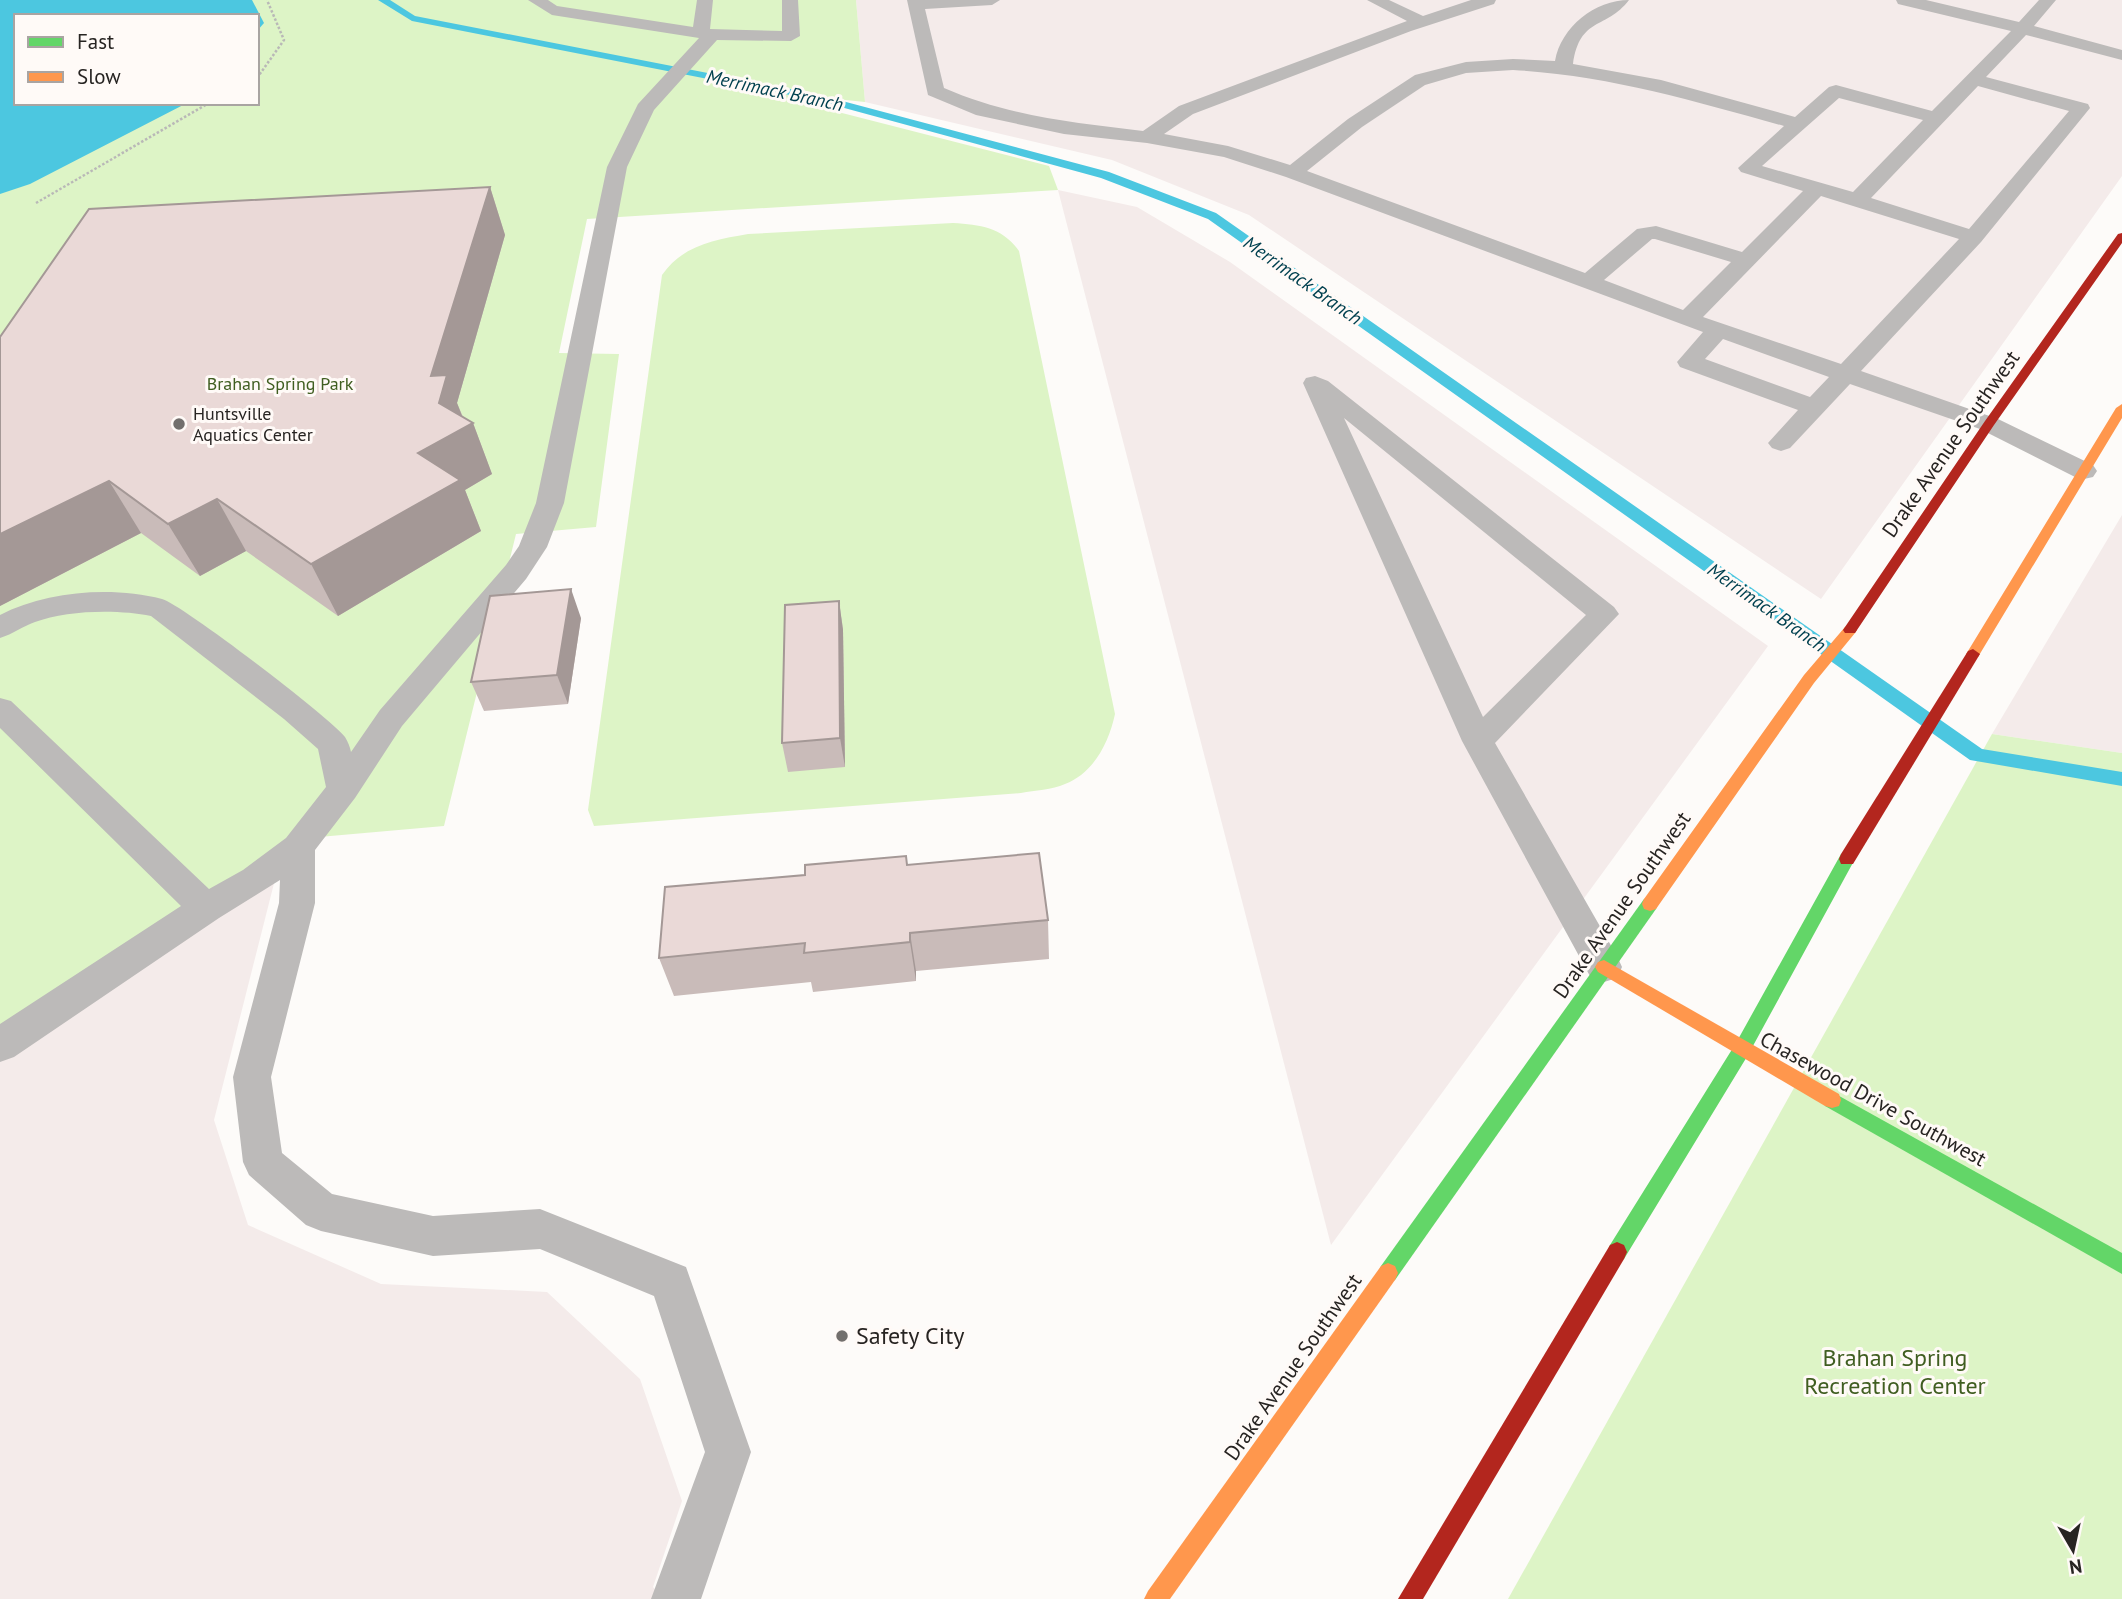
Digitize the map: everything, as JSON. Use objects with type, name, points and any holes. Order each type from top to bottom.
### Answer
[{"type":"street","name":"Drake Avenue Southwest","points":[[1156,1599],[1809,680],[1844,638],[1989,424],[2122,236]]},
{"type":"street","points":[[1410,1599],[1557,1349],[1742,1049],[1836,878],[2122,408]]},
{"type":"street","name":"Chasewood Drive Southwest","points":[[1604,967],[1742,1049],[2122,1264]]},
{"type":"lane","points":[[536,0],[552,10],[707,34],[791,36],[790,0]]},
{"type":"lane","points":[[615,20],[619,0]]},
{"type":"lane","points":[[0,1045],[205,908],[255,880],[299,847],[343,789],[391,718],[516,572],[533,547],[550,503],[617,167],[645,108],[694,57],[707,34],[705,0]]},
{"type":"lane","points":[[992,0],[916,2],[935,91],[976,109],[1051,125],[1147,136],[1228,152],[1293,173],[1687,319],[1989,424],[2084,471]]},
{"type":"lane","points":[[1375,0],[1421,21]]},
{"type":"lane","points":[[1147,136],[1186,110],[1421,21],[1488,0]]},
{"type":"lane","points":[[1563,68],[1570,38],[1581,27],[1613,9],[1621,0]]},
{"type":"lane","points":[[1904,0],[2122,55]]},
{"type":"lane","points":[[1857,200],[2048,0]]},
{"type":"lane","points":[[1293,173],[1355,120],[1421,80],[1478,67],[1508,64],[1563,68],[1662,87],[1799,124]]},
{"type":"lane","points":[[1781,443],[1973,237],[2081,108],[1974,79]]},
{"type":"lane","points":[[1936,118],[1836,91],[1748,168],[1973,237]]},
{"type":"lane","points":[[1687,319],[1817,188]]},
{"type":"lane","points":[[1588,282],[1645,234],[1656,232],[1746,260]]},
{"type":"lane","points":[[1719,329],[1689,362],[1816,408]]},
{"type":"lane","points":[[1478,741],[1604,614],[1315,383],[1478,741],[1604,967]]},
{"type":"lane","points":[[0,628],[28,612],[79,604],[131,602],[160,608],[295,711],[333,744],[343,789]]},
{"type":"lane","points":[[0,709],[205,908]]},
{"type":"lane","points":[[299,847],[297,904],[252,1077],[264,1162],[321,1211],[433,1236],[540,1228],[671,1282],[729,1452],[676,1599]]},
{"type":"path","points":[[259,75],[284,40],[267,0]]},
{"type":"path","points":[[36,203],[206,105]]},
{"type":"shaded area","points":[[856,0],[2122,0],[2122,176],[1821,599],[1249,215],[1112,160],[865,102]]},
{"type":"shaded area","points":[[1058,190],[1137,207],[1230,262],[1768,646],[1331,1245]]},
{"type":"shaded area","points":[[2122,515],[2122,753],[1992,734]]},
{"type":"shaded area","points":[[285,840],[214,1120],[248,1225],[381,1284],[547,1292],[640,1379],[682,1501],[653,1587],[664,1599],[0,1599],[0,1056]]},
{"type":"green space","name":"Brahan Spring Park","points":[[0,0],[856,0],[865,102],[816,97],[799,102],[1049,166],[1058,190],[587,219],[559,353],[619,354],[596,527],[516,534],[444,826],[285,840],[0,1056]]},
{"type":"green space","points":[[953,223],[998,232],[1019,251],[1115,714],[1099,755],[1084,772],[1065,784],[1021,793],[594,826],[588,810],[662,275],[689,250],[748,234]]},
{"type":"green space","name":"Brahan Spring Recreation Center","points":[[1992,734],[2122,753],[2122,1599],[1508,1599]]},
{"type":"water","points":[[0,0],[252,0],[264,23],[259,29],[259,14],[14,14],[14,105],[183,105],[30,184],[0,194]]},
{"type":"building","name":"Huntsville Aquatics Center","points":[[490,187],[431,376],[447,375],[439,403],[473,423],[418,453],[460,480],[311,564],[217,499],[168,524],[109,481],[0,534],[0,337],[89,209]]},
{"type":"building","points":[[571,589],[557,675],[471,682],[490,596]]},
{"type":"building","points":[[839,601],[840,738],[782,743],[785,605]]},
{"type":"building","points":[[1039,853],[1048,920],[910,933],[910,942],[804,953],[805,943],[659,958],[665,887],[805,875],[805,865],[906,856],[907,865]]},
{"type":"waterway","name":"Merrimack Branch","points":[[383,0],[412,18],[816,97],[1105,175],[1212,216],[1977,755],[2122,779]]},
{"type":"traffic: fast","points":[[1617,1252],[1742,1049],[1847,859]]},
{"type":"traffic: fast","points":[[1388,1273],[1650,904]]},
{"type":"traffic: fast","points":[[1832,1100],[2122,1264]]},
{"type":"traffic: slow","points":[[1973,654],[2122,408]]},
{"type":"traffic: slow","points":[[1650,904],[1809,679],[1850,630]]},
{"type":"traffic: slow","points":[[1604,967],[1832,1100]]},
{"type":"traffic: slow","points":[[1156,1599],[1388,1273]]},
{"type":"traffic: jam","points":[[1850,630],[1989,424],[2122,236]]},
{"type":"traffic: jam","points":[[1847,859],[1973,654]]},
{"type":"traffic: jam","points":[[1410,1599],[1617,1252]]},
{"type":"place","name":"Huntsville Aquatics Center","points":[[179,424]]},
{"type":"place","name":"Safety City","points":[[842,1336]]}]
